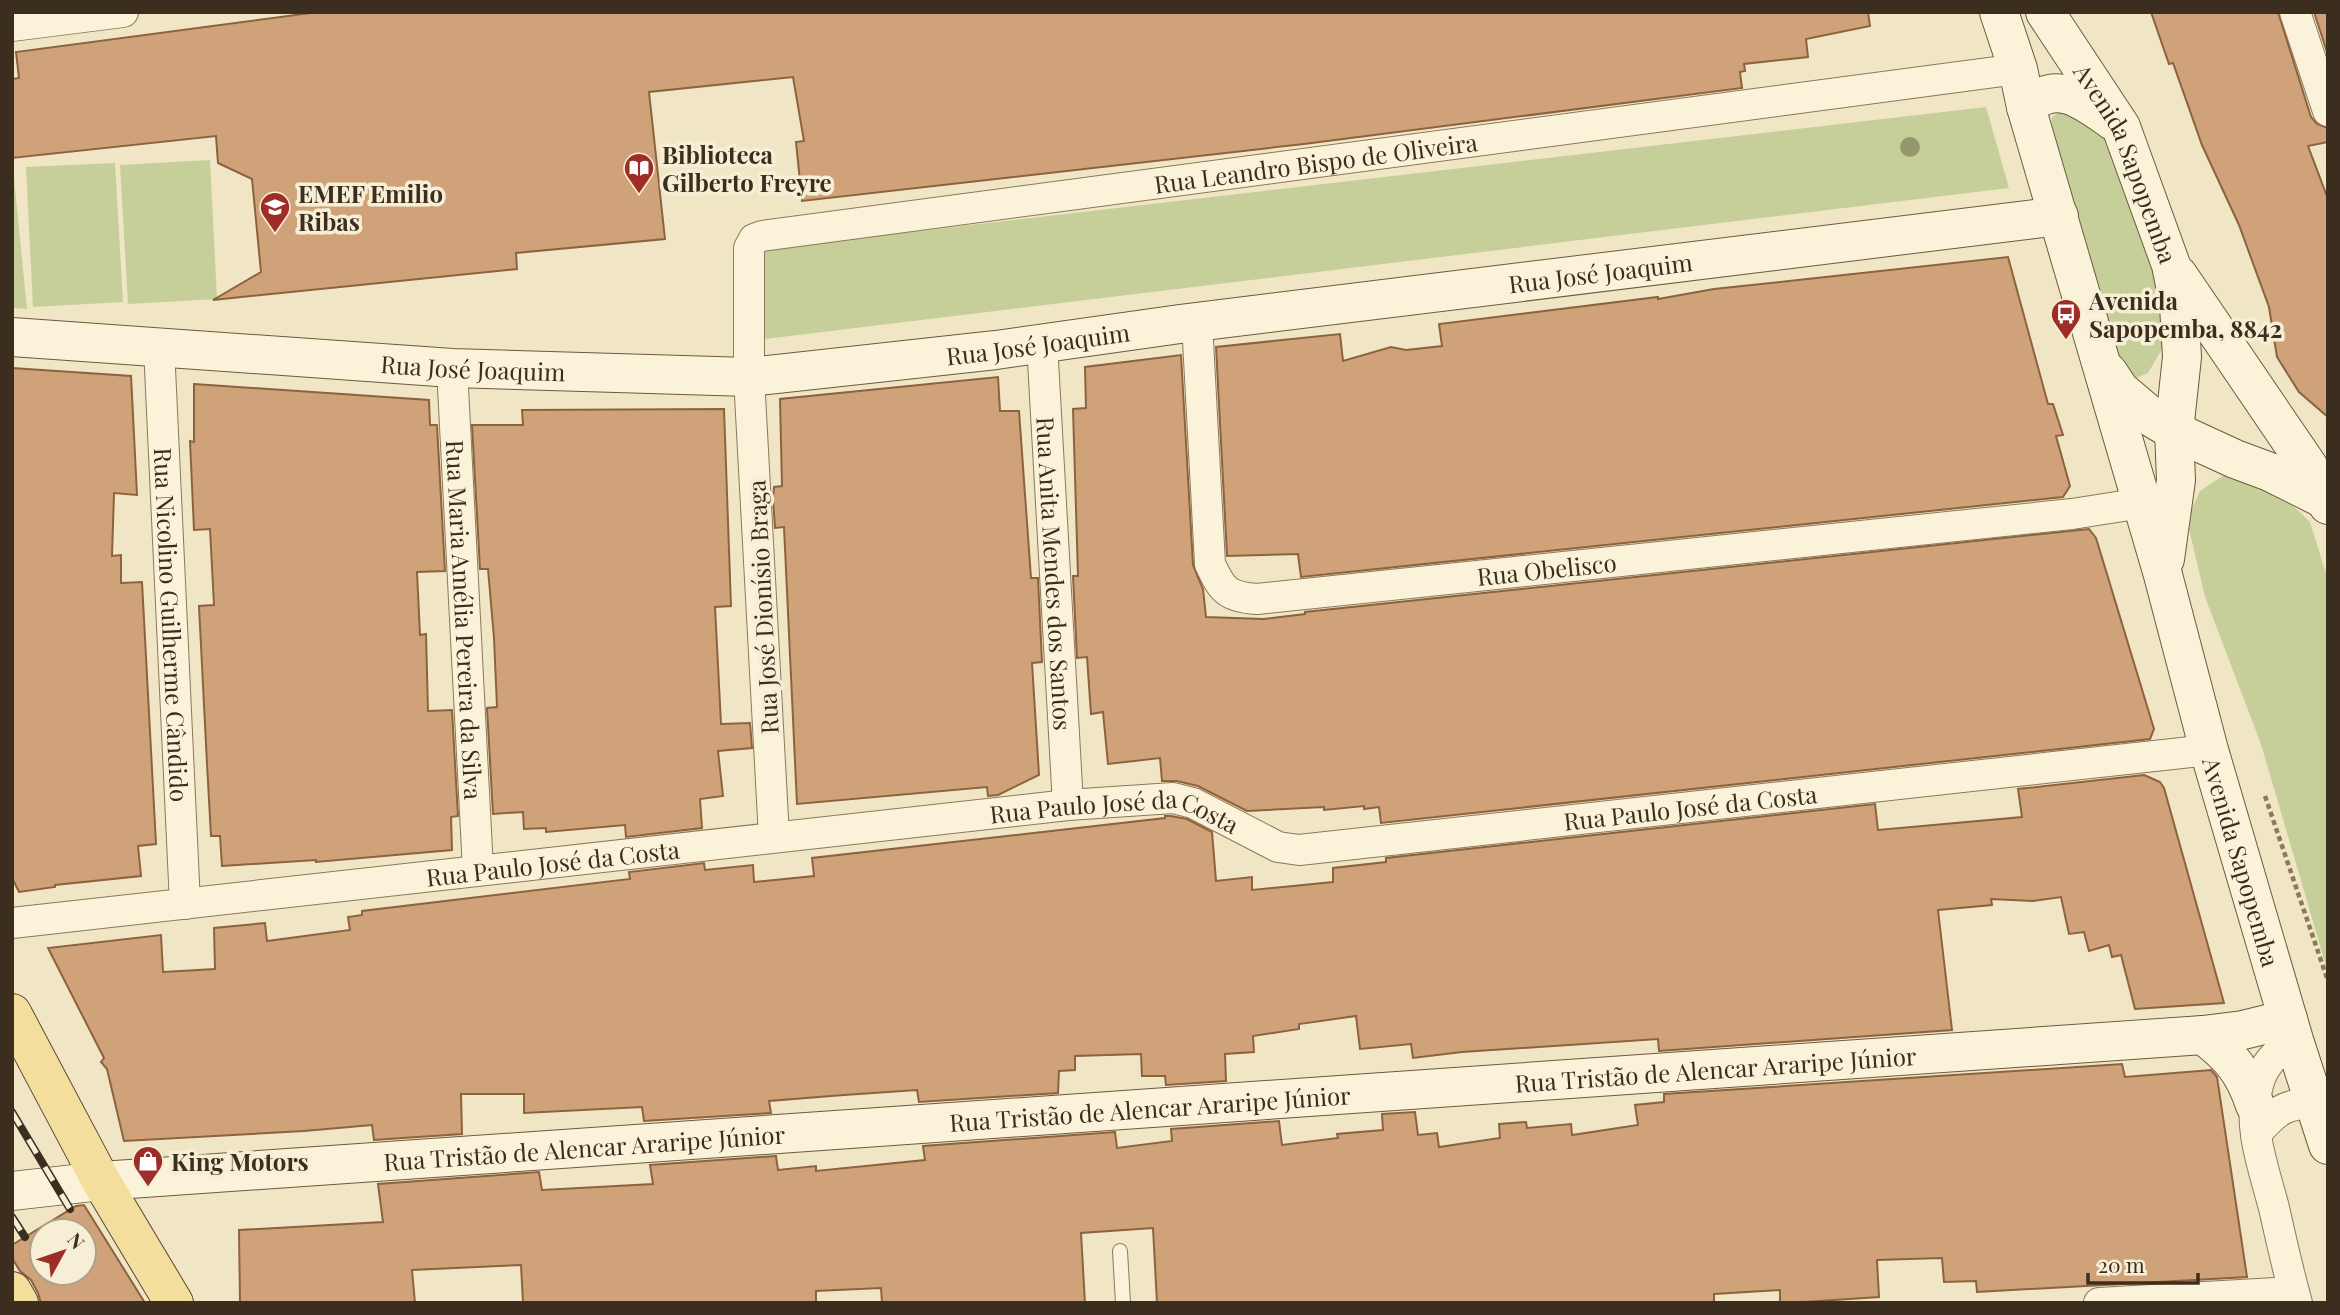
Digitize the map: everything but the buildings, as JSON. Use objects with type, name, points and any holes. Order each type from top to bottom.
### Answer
[{"type":"main road","points":[[12,1013],[101,1181],[174,1303]]},
{"type":"main road","points":[[12,1291],[19,1303]]},
{"type":"street","points":[[12,26],[123,12]]},
{"type":"street","name":"Avenida Sapopemba","points":[[1999,12],[2018,69],[2026,107],[2163,575],[2209,750],[2328,1145]]},
{"type":"street","name":"Avenida Sapopemba","points":[[2045,12],[2121,127],[2171,265],[2179,305],[2182,357],[2174,431],[2176,480],[2163,575]]},
{"type":"street","points":[[2295,12],[2326,101]]},
{"type":"street","name":"Rua Leandro Bispo de Oliveira","points":[[749,377],[749,248],[754,239],[762,236],[2018,69]]},
{"type":"street","points":[[2026,107],[2047,93],[2064,93],[2089,105],[2121,127]]},
{"type":"street","name":"Rua José Joaquim","points":[[12,337],[452,368],[749,377],[2059,216]]},
{"type":"street","points":[[2171,265],[2322,480]]},
{"type":"street","name":"Rua Obelisco","points":[[1197,322],[1210,564],[1217,580],[1228,593],[1241,598],[1257,599],[2072,514],[2142,503]]},
{"type":"street","name":"Rua Anita Mendes dos Santos","points":[[1042,343],[1068,805]]},
{"type":"street","name":"Rua Nicolino Guilherme Cândido","points":[[159,347],[185,904]]},
{"type":"street","points":[[2100,358],[2120,390],[2154,419],[2174,431],[2270,472],[2322,480]]},
{"type":"street","name":"Rua Maria Amélia Pereira da Silva","points":[[452,368],[478,870]]},
{"type":"street","name":"Rua José Dionísio Braga","points":[[749,377],[774,837]]},
{"type":"street","name":"Rua Paulo José da Costa","points":[[12,923],[1068,805],[1173,799],[1193,803],[1278,847],[1299,850],[2209,750]]},
{"type":"street","points":[[2255,1120],[2258,1084],[2264,1069],[2291,1029]]},
{"type":"street","name":"Rua Tristão de Alencar Araripe Júnior","points":[[12,1191],[101,1181],[2203,1035],[2243,1030],[2291,1029]]},
{"type":"street","points":[[2099,1303],[2295,1297],[2247,1083],[2224,1051],[2203,1035]]},
{"type":"street","points":[[2255,1120],[2270,1118],[2285,1107],[2300,1103],[2315,1104]]},
{"type":"lane","points":[[1120,1251],[1123,1303]]},
{"type":"path","points":[[2261,783],[2328,981]]},
{"type":"green space","points":[[1986,107],[2009,188],[765,339],[756,265],[763,253],[773,248]]},
{"type":"green space","points":[[2066,108],[2092,115],[2116,160],[2145,238],[2167,324],[2162,349],[2148,373],[2132,380],[2109,355],[2048,148],[2052,117]]},
{"type":"green space","points":[[12,158],[27,309],[12,308]]},
{"type":"green space","points":[[210,160],[217,299],[128,304],[120,165]]},
{"type":"green space","points":[[115,163],[123,302],[33,307],[26,167]]},
{"type":"green space","points":[[2224,475],[2256,483],[2289,502],[2310,522],[2328,580],[2328,973],[2261,744],[2205,597],[2187,520],[2200,491]]},
{"type":"railway","points":[[12,1112],[70,1209]]},
{"type":"railway","points":[[12,1217],[25,1237]]},
{"type":"place","name":"Biblioteca Gilberto Freyre","points":[[639,195]]},
{"type":"place","name":"EMEF Emilio Ribas","points":[[275,234]]},
{"type":"place","name":"Avenida Sapopemba, 8842","points":[[2066,341]]},
{"type":"place","name":"King Motors","points":[[148,1188]]}]
